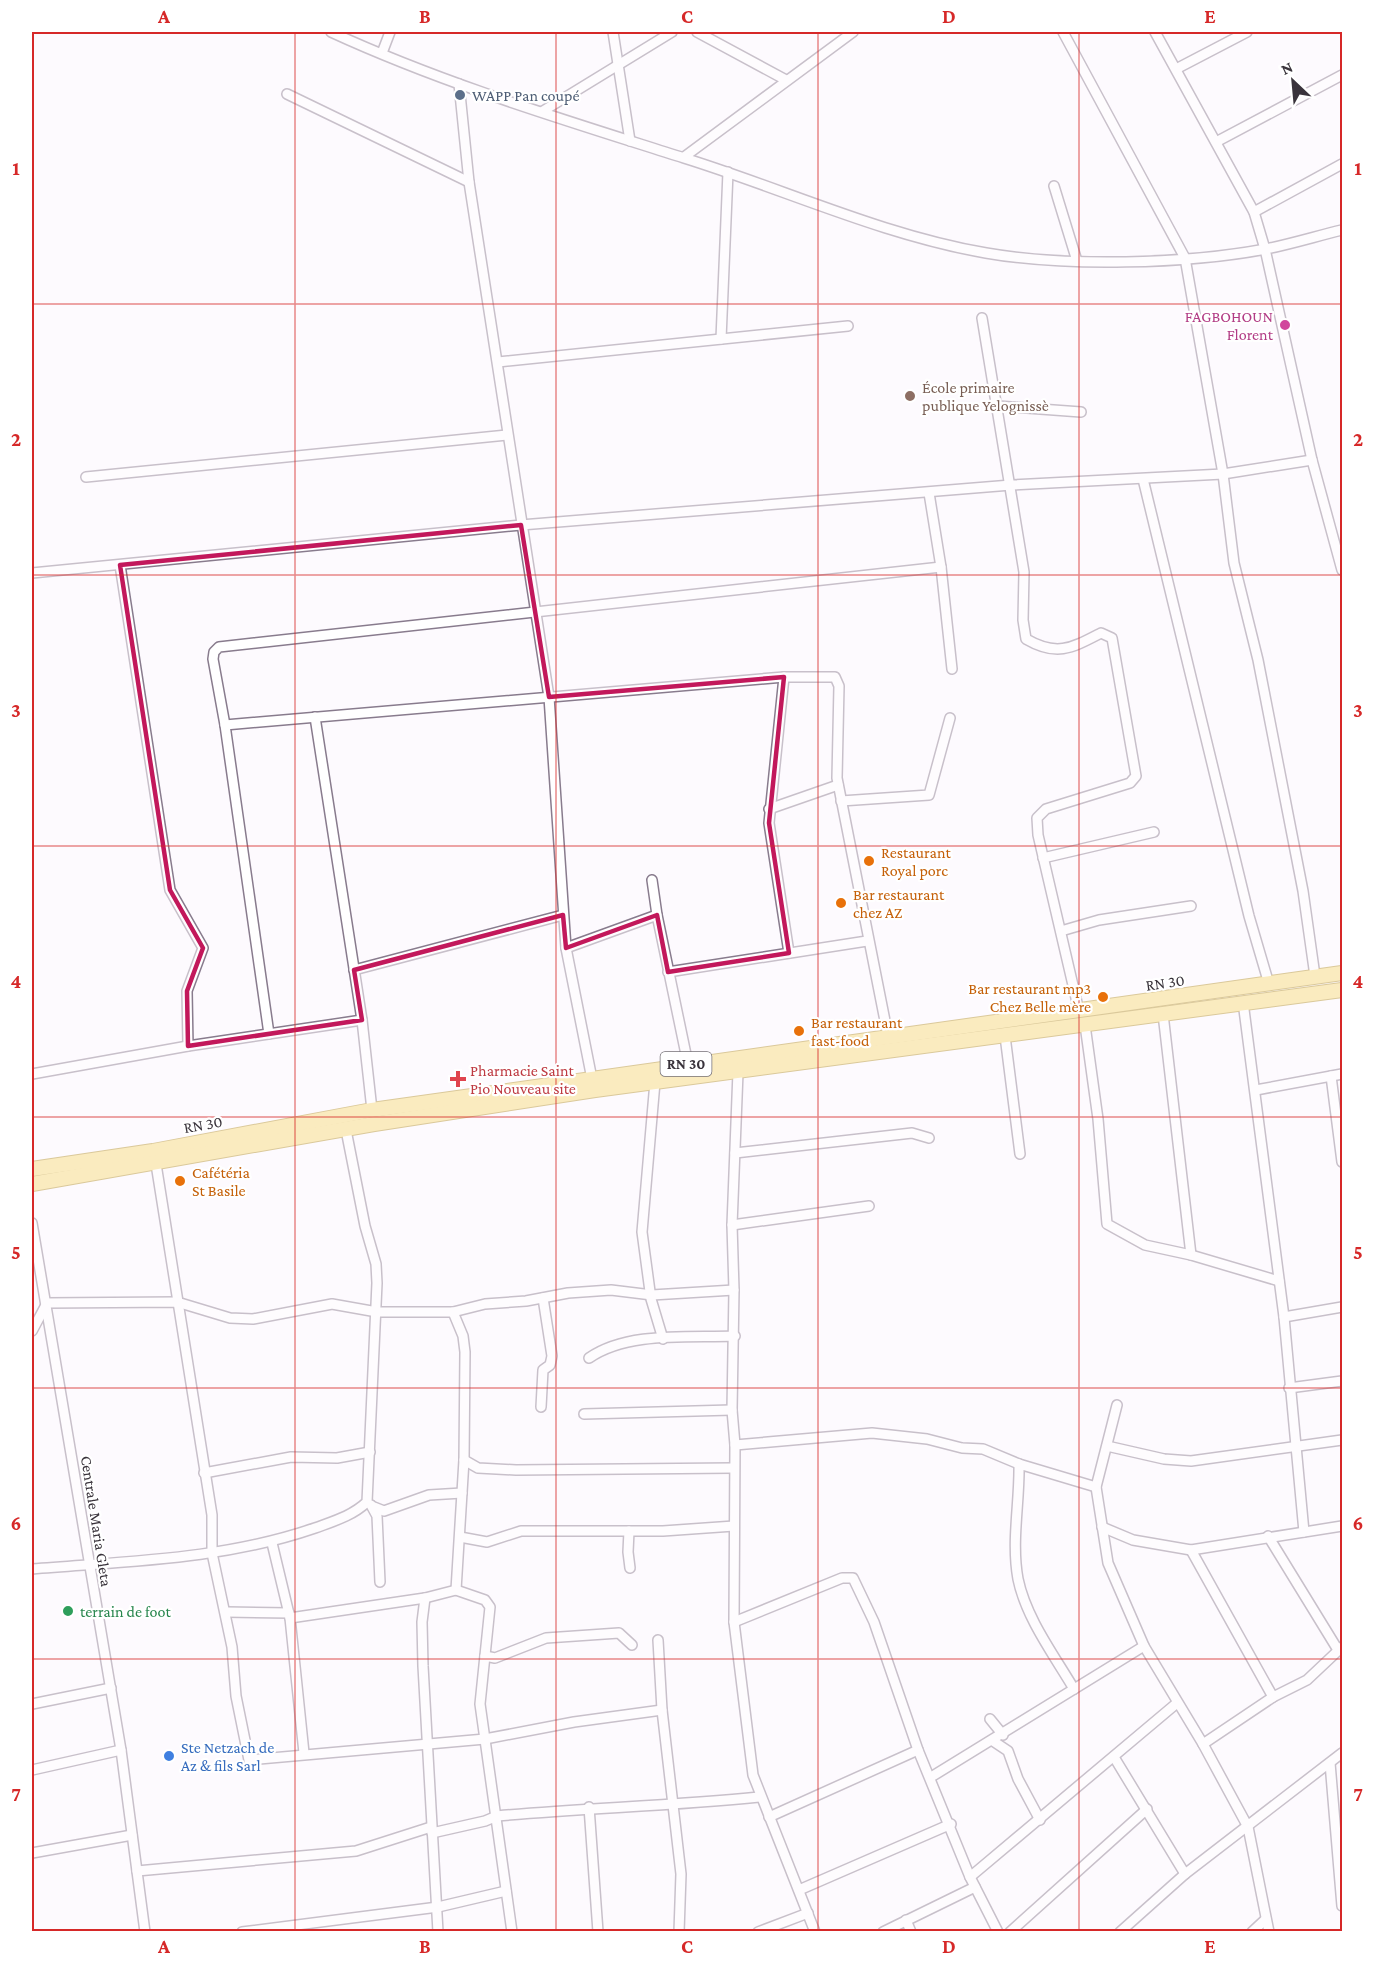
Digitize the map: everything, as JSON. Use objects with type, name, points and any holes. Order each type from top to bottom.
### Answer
[{"type":"main road","name":"RN 30","points":[[32,1169],[153,1150],[372,1110],[1342,973]]},
{"type":"main road","name":"RN 30","points":[[32,1184],[346,1130],[655,1082],[1342,990]]},
{"type":"street","points":[[331,32],[459,84],[684,157],[850,215],[987,254],[1077,261],[1185,258],[1265,249],[1342,232]]},
{"type":"street","points":[[382,53],[390,32]]},
{"type":"street","points":[[613,32],[630,141]]},
{"type":"street","points":[[543,111],[672,32]]},
{"type":"street","points":[[697,32],[786,80]]},
{"type":"street","points":[[684,157],[853,32]]},
{"type":"street","points":[[1063,32],[1185,258],[1223,474],[1234,563],[1258,660],[1303,891],[1315,976]]},
{"type":"street","points":[[1155,32],[1254,212],[1265,249],[1312,460],[1339,538],[1342,564]]},
{"type":"street","points":[[1176,69],[1246,32]]},
{"type":"street","points":[[1216,142],[1342,75]]},
{"type":"street","points":[[459,84],[469,182],[549,697],[566,948],[592,1079]]},
{"type":"street","points":[[287,94],[469,182]]},
{"type":"street","points":[[1254,212],[1342,164]]},
{"type":"street","points":[[721,339],[728,172]]},
{"type":"street","points":[[1054,186],[1077,261]]},
{"type":"street","points":[[982,318],[1011,485],[1011,506],[1024,572],[1023,620],[1026,639],[1040,647],[1058,650],[1072,648],[1101,633],[1112,638],[1136,776],[1130,783],[1046,809],[1037,818],[1043,858],[1079,1011]]},
{"type":"street","points":[[498,363],[848,326]]},
{"type":"street","points":[[998,406],[1081,412]]},
{"type":"street","points":[[86,477],[507,435]]},
{"type":"street","points":[[32,573],[521,525],[1011,485],[1223,474],[1312,460]]},
{"type":"street","points":[[1143,479],[1246,905],[1269,984]]},
{"type":"street","points":[[929,493],[941,567],[952,669]]},
{"type":"street","points":[[120,565],[170,890],[203,948],[187,991],[188,1046]]},
{"type":"street","points":[[269,1034],[225,725],[213,659],[214,652],[219,647],[941,567]]},
{"type":"street","points":[[225,725],[784,677],[837,678],[839,686],[836,759],[838,785],[867,941],[888,1036]]},
{"type":"street","points":[[784,677],[769,809],[789,953]]},
{"type":"street","points":[[315,717],[362,1020],[372,1110]]},
{"type":"street","points":[[841,801],[929,795],[950,718]]},
{"type":"street","points":[[769,809],[838,785]]},
{"type":"street","points":[[1043,858],[1154,832]]},
{"type":"street","points":[[652,880],[668,972],[688,1064]]},
{"type":"street","points":[[1060,931],[1100,920],[1191,906]]},
{"type":"street","points":[[354,970],[563,915]]},
{"type":"street","points":[[566,948],[657,915]]},
{"type":"street","points":[[668,972],[867,941]]},
{"type":"street","points":[[1244,1002],[1284,1317],[1304,1532]]},
{"type":"street","points":[[1163,1014],[1191,1256]]},
{"type":"street","points":[[32,1074],[188,1046],[362,1020]]},
{"type":"street","points":[[1085,1025],[1098,1119],[1107,1224],[1145,1245],[1279,1281]]},
{"type":"street","points":[[1005,1036],[1020,1154]]},
{"type":"street","points":[[738,1072],[732,1225],[735,1290],[732,1410],[735,1445],[733,1468],[734,1622],[748,1755],[759,1797],[815,1932]]},
{"type":"street","points":[[1256,1090],[1342,1074]]},
{"type":"street","points":[[1331,1076],[1342,1162]]},
{"type":"street","points":[[655,1082],[642,1232],[652,1296],[663,1339]]},
{"type":"street","points":[[346,1130],[365,1226],[376,1264],[370,1504],[380,1539],[380,1582]]},
{"type":"street","points":[[735,1153],[912,1133],[929,1137]]},
{"type":"street","points":[[156,1164],[212,1515],[212,1553],[226,1612],[232,1647],[236,1696],[249,1760],[304,1753],[427,1746],[485,1739],[574,1722],[662,1710]]},
{"type":"street","points":[[732,1225],[869,1206]]},
{"type":"street","name":"Centrale Maria Gleta","points":[[32,1223],[121,1750],[145,1932]]},
{"type":"street","points":[[32,1331],[47,1303],[177,1302],[230,1318],[274,1317],[332,1304],[376,1312],[453,1312],[485,1304],[568,1293],[611,1290],[652,1296],[735,1290]]},
{"type":"street","points":[[541,1407],[543,1370],[550,1365],[552,1356],[543,1298]]},
{"type":"street","points":[[1284,1317],[1342,1307]]},
{"type":"street","points":[[453,1312],[464,1336],[465,1352],[464,1460],[456,1590]]},
{"type":"street","points":[[589,1358],[605,1347],[663,1339],[735,1336]]},
{"type":"street","points":[[1289,1388],[1342,1380]]},
{"type":"street","points":[[1117,1405],[1096,1487],[1111,1574],[1144,1646],[1203,1744],[1248,1827],[1269,1932]]},
{"type":"street","points":[[584,1414],[732,1410]]},
{"type":"street","points":[[735,1445],[872,1433],[927,1439],[962,1448],[983,1449],[1019,1464],[1096,1487]]},
{"type":"street","points":[[1107,1446],[1164,1459],[1191,1461],[1342,1440]]},
{"type":"street","points":[[204,1473],[291,1457],[337,1458],[370,1452]]},
{"type":"street","points":[[464,1460],[478,1468],[516,1470],[733,1468]]},
{"type":"street","points":[[1019,1464],[1016,1550],[1018,1578],[1028,1607],[1074,1689]]},
{"type":"street","points":[[370,1504],[384,1511],[429,1495],[462,1493]]},
{"type":"street","points":[[32,1569],[89,1564],[148,1563],[272,1543],[354,1513],[370,1504]]},
{"type":"street","points":[[460,1537],[487,1542],[521,1531],[629,1531],[734,1526]]},
{"type":"street","points":[[1102,1527],[1133,1540],[1191,1550],[1342,1526]]},
{"type":"street","points":[[629,1531],[630,1568]]},
{"type":"street","points":[[1203,1744],[1273,1697],[1307,1680],[1340,1648],[1268,1536]]},
{"type":"street","points":[[272,1543],[289,1615],[304,1753]]},
{"type":"street","points":[[1191,1550],[1273,1697]]},
{"type":"street","points":[[734,1622],[842,1578],[853,1578],[874,1622],[918,1750],[951,1824],[970,1877],[998,1932]]},
{"type":"street","points":[[226,1612],[289,1615],[426,1598],[456,1590],[485,1600],[490,1607],[480,1704],[512,1932]]},
{"type":"street","points":[[426,1598],[422,1622],[438,1932]]},
{"type":"street","points":[[485,1656],[495,1658],[546,1638],[619,1633],[632,1645]]},
{"type":"street","points":[[658,1641],[662,1710],[681,1874],[679,1932]]},
{"type":"street","points":[[931,1778],[1144,1646]]},
{"type":"street","points":[[32,1704],[111,1688]]},
{"type":"street","points":[[970,1877],[1177,1703]]},
{"type":"street","points":[[990,1719],[1006,1732],[1008,1751],[1018,1779],[1040,1820]]},
{"type":"street","points":[[993,1741],[1008,1751]]},
{"type":"street","points":[[32,1770],[121,1750]]},
{"type":"street","points":[[769,1817],[918,1750]]},
{"type":"street","points":[[1120,1932],[1185,1874],[1342,1753]]},
{"type":"street","points":[[1114,1757],[1185,1874]]},
{"type":"street","points":[[1330,1763],[1342,1906]]},
{"type":"street","points":[[137,1871],[356,1851],[431,1830],[497,1816],[589,1807],[673,1806],[759,1797]]},
{"type":"street","points":[[589,1807],[598,1932]]},
{"type":"street","points":[[1010,1932],[1147,1809]]},
{"type":"street","points":[[799,1890],[951,1824]]},
{"type":"street","points":[[32,1853],[132,1835]]},
{"type":"street","points":[[883,1932],[975,1887]]},
{"type":"street","points":[[242,1932],[438,1908],[506,1891]]},
{"type":"street","points":[[758,1932],[808,1913]]},
{"type":"street","points":[[1252,1932],[1266,1919]]},
{"type":"street","points":[[906,1920],[911,1932]]},
{"type":"highlighted area","points":[[521,525],[549,697],[784,677],[769,823],[789,953],[668,972],[657,915],[566,948],[563,915],[354,970],[362,1020],[188,1046],[187,991],[203,948],[170,890],[120,565]]},
{"type":"place","name":"WAPP Pan coupé","points":[[460,95]]},
{"type":"place","name":"FAGBOHOUN Florent","points":[[1285,325]]},
{"type":"place","name":"École primaire publique Yelognissè","points":[[910,396]]},
{"type":"place","name":"Restaurant Royal porc","points":[[869,861]]},
{"type":"place","name":"Bar restaurant chez AZ","points":[[841,903]]},
{"type":"place","name":"Bar restaurant mp3 Chez Belle mère","points":[[1103,997]]},
{"type":"place","name":"Bar restaurant fast-food","points":[[799,1031]]},
{"type":"place","name":"Pharmacie Saint Pio Nouveau site","points":[[458,1079]]},
{"type":"place","name":"Cafétéria St Basile","points":[[180,1181]]},
{"type":"place","name":"terrain de foot","points":[[68,1611]]},
{"type":"place","name":"Ste Netzach de Az & fils Sarl","points":[[169,1756]]}]
